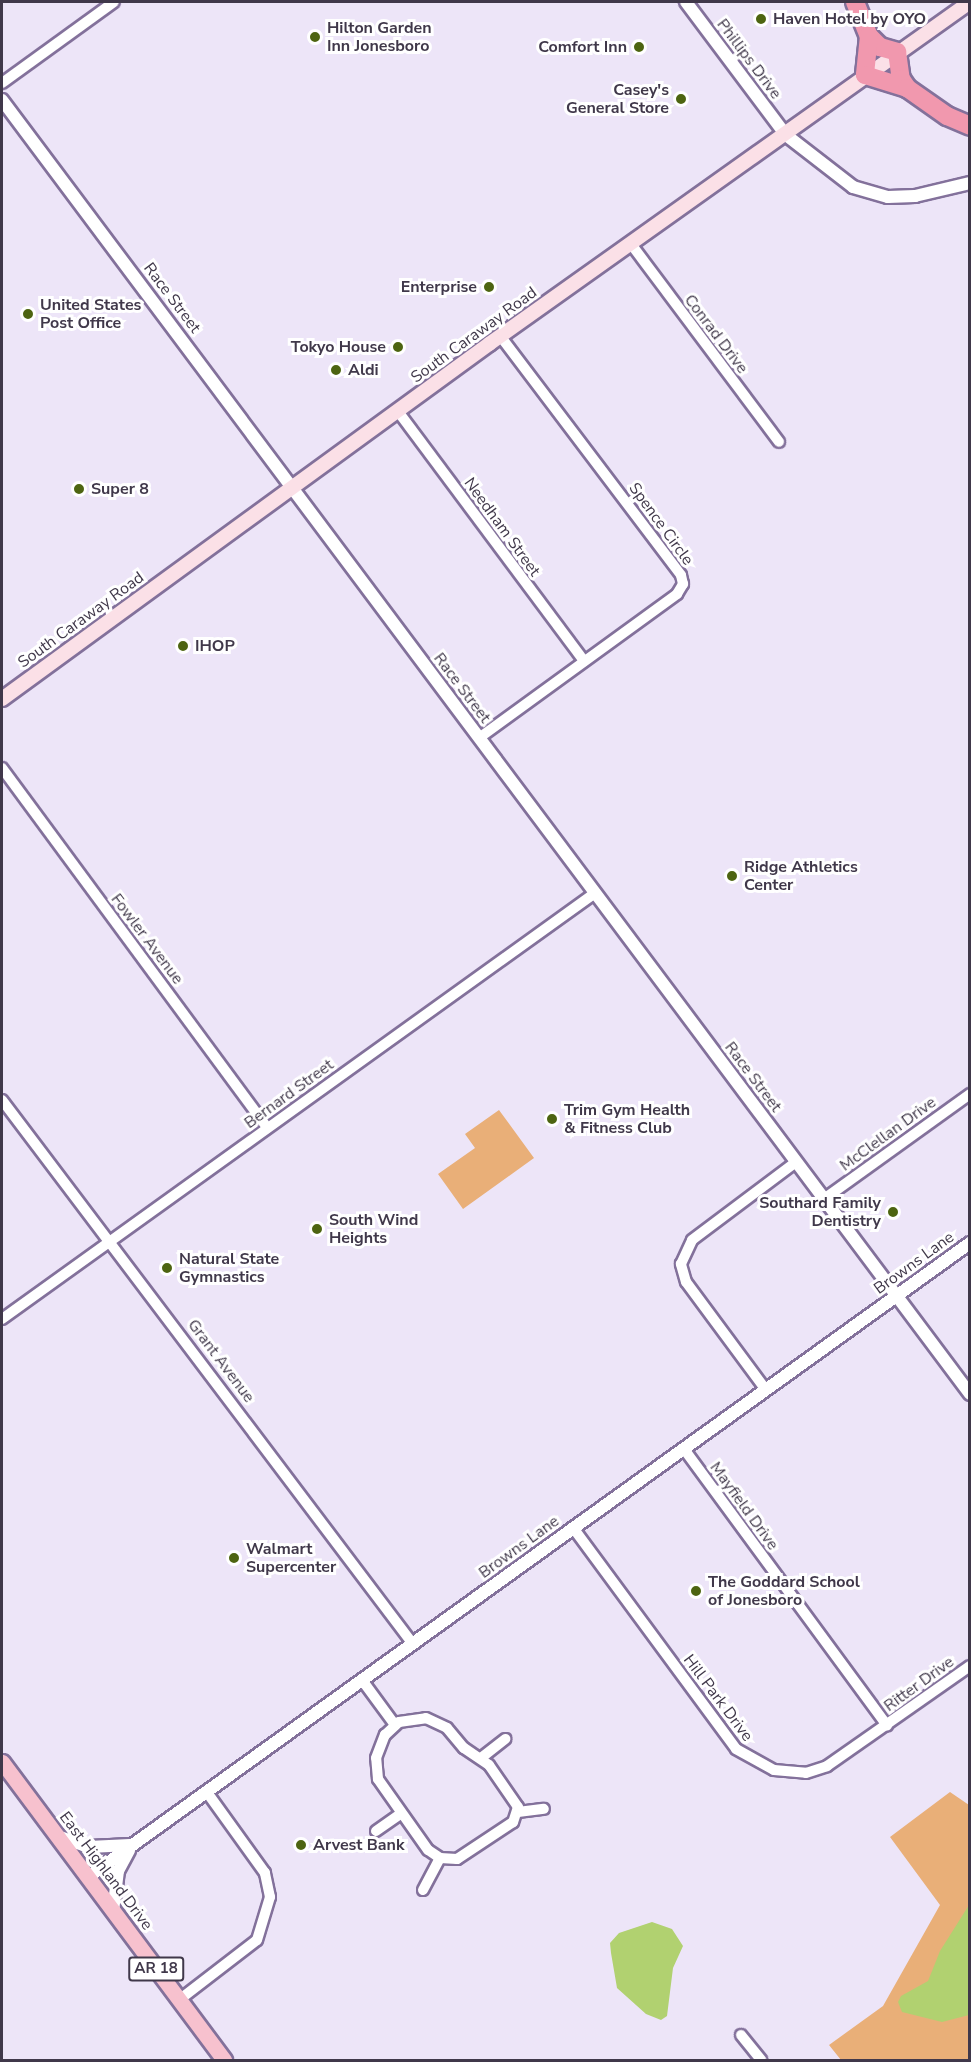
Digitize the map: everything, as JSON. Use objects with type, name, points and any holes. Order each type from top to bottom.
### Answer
[{"type":"highway","points":[[855,2],[869,36],[880,47],[897,52],[901,79],[907,88]]},
{"type":"highway","points":[[869,36],[865,75],[907,88],[938,111],[969,126]]},
{"type":"main road","name":"South Caraway Road","points":[[2,699],[397,410],[786,135],[865,75],[969,2]]},
{"type":"main road","name":"East Highland Drive","points":[[2,1762],[224,2061]]},
{"type":"street","points":[[2,82],[114,2]]},
{"type":"street","name":"Phillips Drive","points":[[686,2],[786,135],[820,165],[869,194],[915,196],[969,183]]},
{"type":"street","name":"Race Street","points":[[2,100],[969,1394]]},
{"type":"street","name":"Conrad Drive","points":[[631,244],[779,442]]},
{"type":"street","name":"Spence Circle","points":[[479,738],[677,594],[683,580],[500,336]]},
{"type":"street","name":"Needham Street","points":[[397,410],[584,661]]},
{"type":"street","name":"Fowler Avenue","points":[[2,768],[267,1128]]},
{"type":"street","name":"Bernard Street","points":[[2,1319],[595,893]]},
{"type":"street","name":"McClellan Drive","points":[[824,1198],[969,1094]]},
{"type":"street","name":"Grant Avenue","points":[[2,1100],[111,1241],[413,1644]]},
{"type":"street","points":[[766,1390],[686,1282],[681,1264],[692,1240],[796,1162]]},
{"type":"street","name":"Browns Lane","points":[[88,1877],[969,1243]]},
{"type":"street","name":"Mayfield Drive","points":[[684,1449],[886,1725]]},
{"type":"street","name":"Hill Park Drive","points":[[574,1528],[736,1749],[750,1760],[784,1773],[806,1773],[827,1766],[886,1725]]},
{"type":"street","name":"Ritter Drive","points":[[886,1725],[969,1666]]},
{"type":"street","points":[[362,1680],[395,1725]]},
{"type":"street","points":[[408,1719],[433,1720],[481,1758],[516,1802],[518,1812],[513,1822],[462,1857],[440,1858],[428,1850],[380,1786],[376,1769],[380,1744],[395,1725],[408,1719]]},
{"type":"street","points":[[481,1758],[505,1739]]},
{"type":"street","points":[[179,2000],[257,1940],[270,1897],[267,1875],[207,1791]]},
{"type":"street","points":[[518,1812],[544,1809]]},
{"type":"street","points":[[376,1831],[400,1814]]},
{"type":"street","points":[[57,1836],[89,1847],[131,1845]]},
{"type":"street","points":[[113,1911],[118,1870],[131,1845]]},
{"type":"street","points":[[423,1890],[440,1858]]},
{"type":"street","points":[[741,2035],[761,2061]]},
{"type":"shaded area","points":[[499,1110],[534,1158],[463,1209],[438,1174],[475,1148],[465,1134]]},
{"type":"shaded area","points":[[950,1792],[969,1805],[969,2060],[841,2060],[829,2045],[883,2006],[940,1905],[890,1837]]},
{"type":"shaded area","points":[[969,1905],[969,2015],[942,2022],[902,2012],[898,2002],[901,1996],[928,1981],[940,1951]]},
{"type":"shaded area","points":[[652,1922],[672,1929],[683,1946],[673,1968],[667,2016],[661,2020],[646,2014],[617,1988],[610,1943],[619,1933]]},
{"type":"place","name":"Haven Hotel by OYO","points":[[761,19]]},
{"type":"place","name":"Hilton Garden Inn Jonesboro","points":[[315,37]]},
{"type":"place","name":"Comfort Inn","points":[[639,47]]},
{"type":"place","name":"Casey's General Store","points":[[681,99]]},
{"type":"place","name":"Enterprise","points":[[489,287]]},
{"type":"place","name":"United States Post Office","points":[[28,314]]},
{"type":"place","name":"Tokyo House","points":[[398,347]]},
{"type":"place","name":"Aldi","points":[[336,370]]},
{"type":"place","name":"Super 8","points":[[79,489]]},
{"type":"place","name":"IHOP","points":[[183,646]]},
{"type":"place","name":"Ridge Athletics Center","points":[[732,876]]},
{"type":"place","name":"Trim Gym Health & Fitness Club","points":[[552,1119]]},
{"type":"place","name":"Southard Family Dentistry","points":[[893,1212]]},
{"type":"place","name":"South Wind Heights","points":[[317,1229]]},
{"type":"place","name":"Natural State Gymnastics","points":[[167,1268]]},
{"type":"place","name":"Walmart Supercenter","points":[[234,1558]]},
{"type":"place","name":"The Goddard School of Jonesboro","points":[[696,1591]]},
{"type":"place","name":"Arvest Bank","points":[[301,1845]]}]
